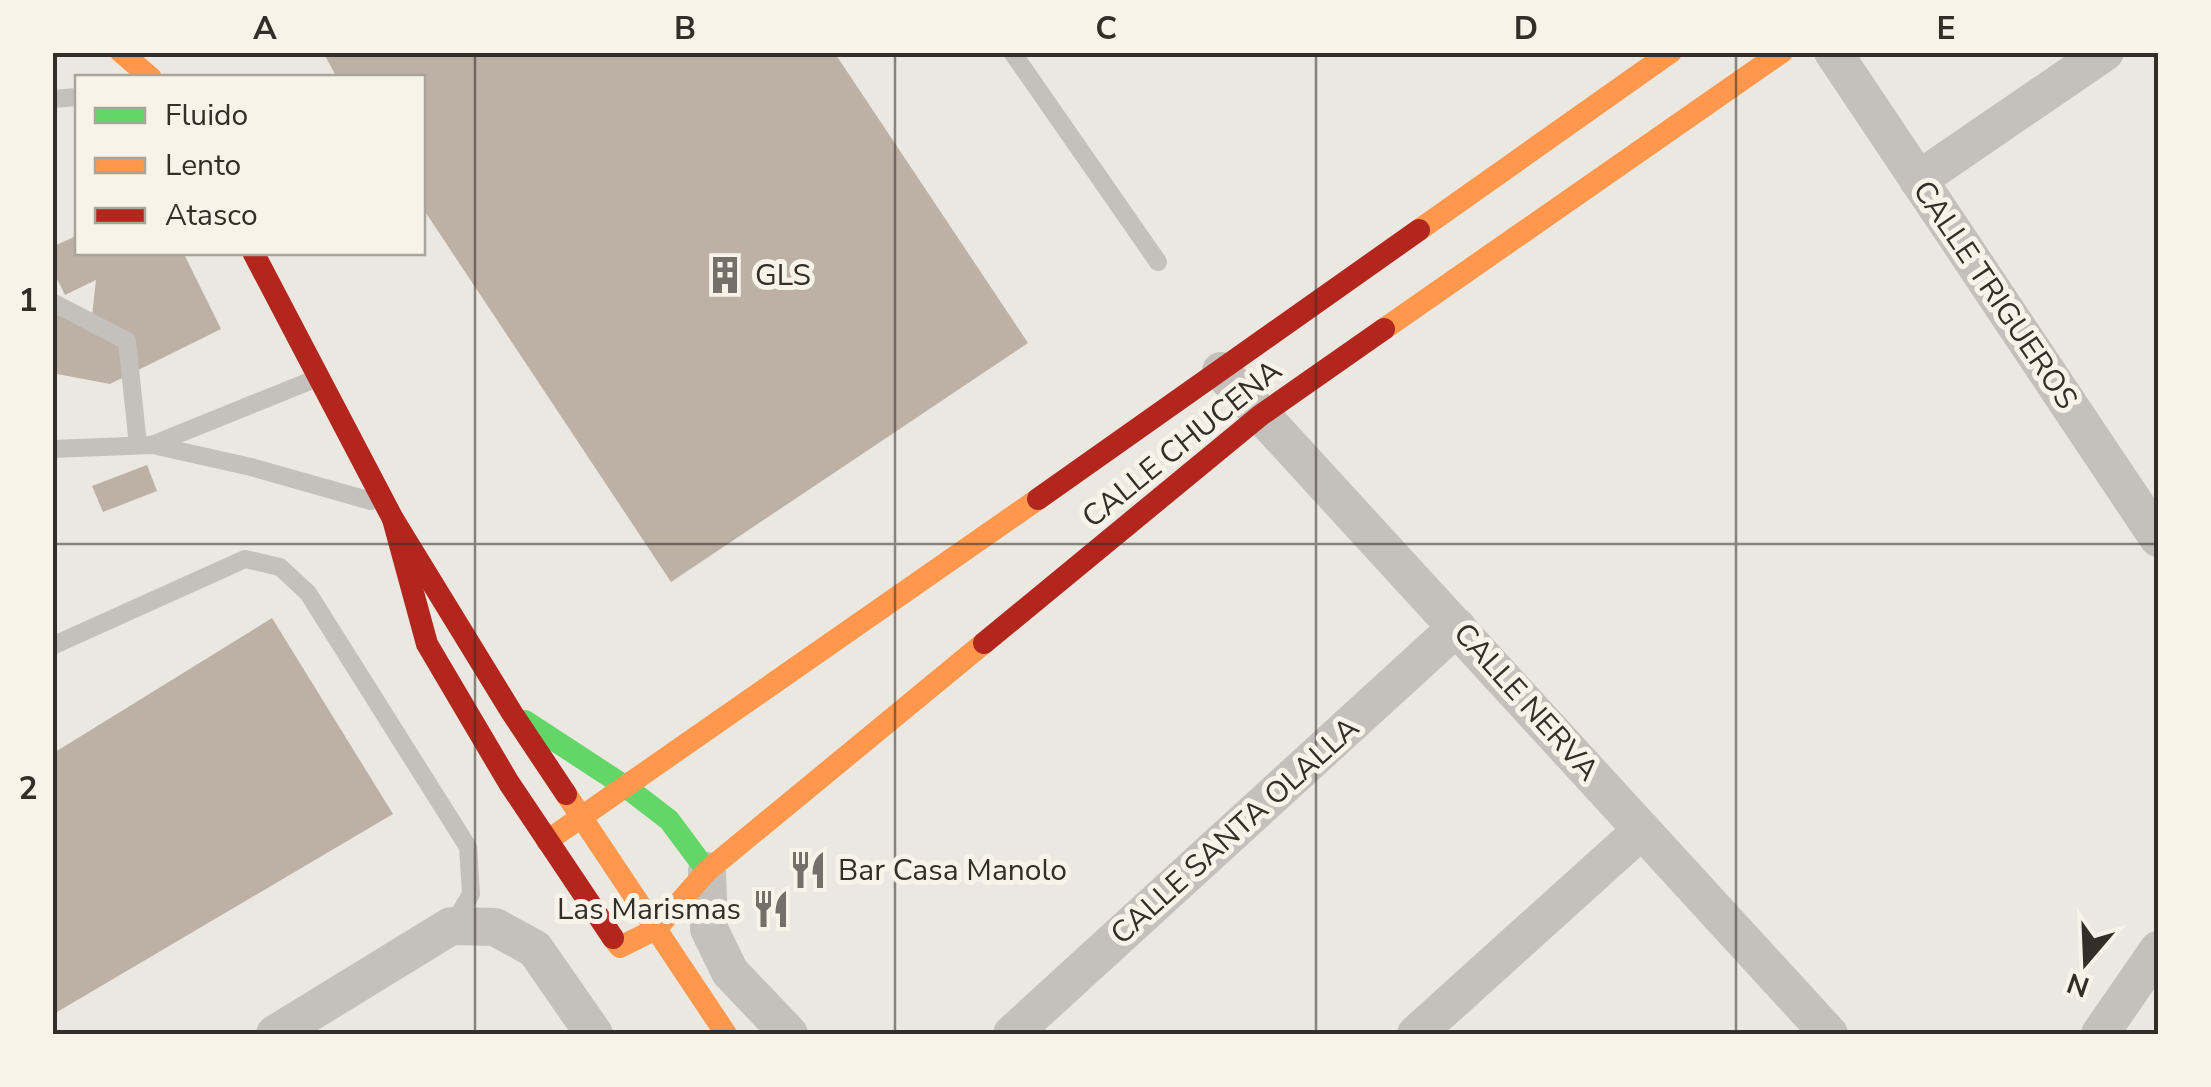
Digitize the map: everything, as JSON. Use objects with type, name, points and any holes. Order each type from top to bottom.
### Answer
[{"type":"street","points":[[121,52],[162,73]]},
{"type":"street","name":"CALLE CHUCENA","points":[[547,841],[1672,52]]},
{"type":"street","name":"CALLE CHUCENA","points":[[656,929],[708,871],[1261,415],[1782,52]]},
{"type":"street","name":"CALLE TRIGUEROS","points":[[1833,52],[2158,538]]},
{"type":"street","points":[[1918,180],[2105,52]]},
{"type":"street","points":[[255,255],[389,512],[512,713],[726,1034]]},
{"type":"street","name":"CALLE NERVA","points":[[1221,371],[1825,1033]]},
{"type":"street","points":[[389,512],[427,644],[547,841],[620,947],[656,929]]},
{"type":"street","name":"CALLE SANTA OLALLA","points":[[1012,1034],[1457,628]]},
{"type":"street","points":[[512,713],[626,787],[669,820],[708,871],[709,929],[730,972],[790,1034]]},
{"type":"street","points":[[1416,1034],[1642,830]]},
{"type":"street","points":[[275,1034],[451,926],[495,927],[534,949],[594,1034]]},
{"type":"street","points":[[2100,1034],[2158,950]]},
{"type":"lane","points":[[1012,52],[1158,262]]},
{"type":"lane","points":[[52,302],[127,341],[146,445]]},
{"type":"lane","points":[[146,445],[318,377]]},
{"type":"lane","points":[[52,449],[146,445],[250,467],[389,512]]},
{"type":"lane","points":[[52,646],[245,559],[280,567],[308,593],[468,847],[471,894],[451,926]]},
{"type":"building","name":"GLS","points":[[323,52],[834,52],[1028,343],[671,582],[425,212],[425,75],[335,75]]},
{"type":"building","points":[[75,236],[75,255],[184,255],[221,329],[110,384],[52,373],[52,309],[92,316],[96,280],[65,295],[52,269],[52,247]]},
{"type":"building","points":[[147,465],[157,491],[103,512],[92,486]]},
{"type":"building","points":[[272,618],[393,814],[52,1015],[52,754]]},
{"type":"traffic: fast","points":[[525,721],[669,820],[707,871]]},
{"type":"traffic: slow","points":[[121,52],[148,75]]},
{"type":"traffic: slow","points":[[1419,230],[1671,52]]},
{"type":"traffic: slow","points":[[1384,329],[1782,52]]},
{"type":"traffic: slow","points":[[547,841],[1038,499]]},
{"type":"traffic: slow","points":[[613,938],[620,947],[656,929],[707,871],[984,643]]},
{"type":"traffic: slow","points":[[566,794],[726,1034]]},
{"type":"traffic: jam","points":[[1038,499],[1419,230]]},
{"type":"traffic: jam","points":[[255,255],[393,519],[566,794]]},
{"type":"traffic: jam","points":[[984,643],[1261,415],[1384,329]]},
{"type":"traffic: jam","points":[[393,519],[427,644],[509,783],[613,938]]},
{"type":"place","name":"GLS","points":[[725,275]]},
{"type":"place","name":"Bar Casa Manolo","points":[[808,870]]},
{"type":"place","name":"Las Marismas","points":[[771,909]]}]
